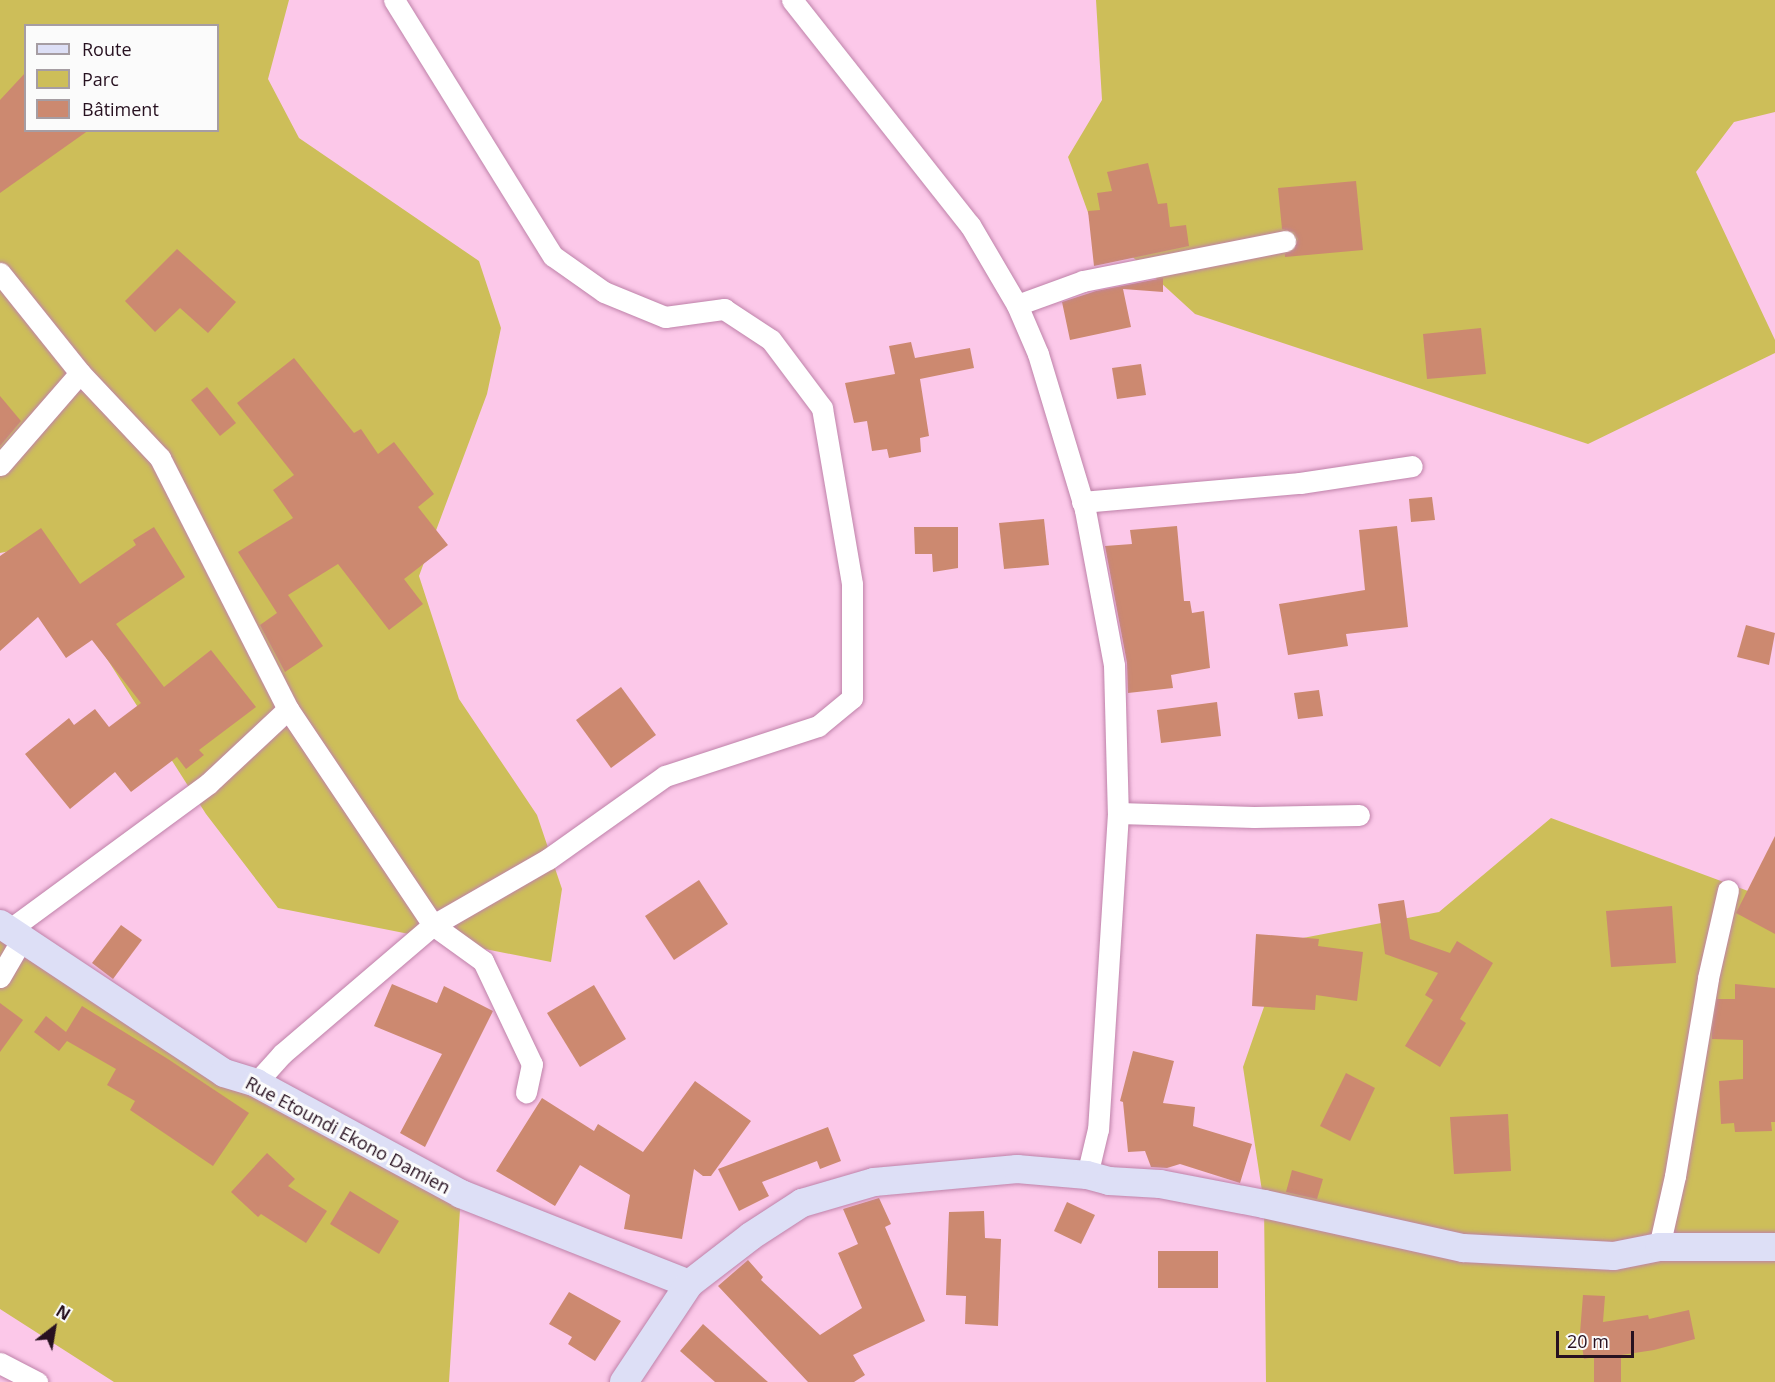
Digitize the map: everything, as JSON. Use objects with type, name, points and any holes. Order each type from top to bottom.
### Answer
[{"type":"street","points":[[256,1083],[282,1054],[433,925],[548,859],[665,776],[818,726],[852,698],[852,584],[822,408],[771,340],[724,309],[665,317],[604,292],[553,256],[394,0]]},
{"type":"street","points":[[792,0],[970,225],[1017,305],[1038,354],[1082,502],[1114,665],[1118,813],[1098,1129],[1087,1175]]},
{"type":"street","points":[[1017,305],[1083,281],[1285,241]]},
{"type":"street","points":[[0,273],[80,373],[160,458],[288,709],[433,925],[483,961],[532,1064],[526,1092]]},
{"type":"street","points":[[0,465],[80,373]]},
{"type":"street","points":[[1082,502],[1300,483],[1412,466]]},
{"type":"street","points":[[0,977],[10,931],[209,783],[288,709]]},
{"type":"street","points":[[1118,813],[1254,817],[1359,815]]},
{"type":"street","points":[[1659,1247],[1675,1176],[1708,978],[1728,890]]},
{"type":"street","name":"Rue Etoundi Ekono Damien","points":[[10,931],[224,1073],[256,1083],[461,1194],[689,1284]]},
{"type":"street","points":[[624,1382],[689,1284],[751,1236],[802,1203],[874,1182],[1017,1169],[1087,1175],[1109,1180],[1160,1184],[1264,1204],[1463,1248],[1614,1256],[1659,1247],[1775,1246]]},
{"type":"street","points":[[0,1363],[36,1382]]},
{"type":"green space","points":[[0,0],[289,0],[268,79],[299,138],[479,261],[501,328],[487,394],[419,576],[459,699],[537,815],[562,889],[551,962],[278,908],[206,814],[35,546],[0,553]]},
{"type":"green space","points":[[1096,0],[1775,0],[1775,112],[1734,122],[1696,172],[1775,340],[1775,353],[1588,444],[1195,314],[1090,218],[1068,157],[1102,100]]},
{"type":"green space","points":[[1551,818],[1775,901],[1775,1382],[1266,1382],[1264,1204],[1243,1067],[1287,941],[1439,912]]},
{"type":"green space","points":[[0,924],[224,1073],[461,1194],[449,1382],[114,1382],[0,1309]]},
{"type":"building","points":[[24,74],[24,132],[86,132],[0,193],[0,100]]},
{"type":"building","points":[[1148,163],[1158,204],[1167,203],[1170,227],[1186,225],[1189,246],[1094,266],[1088,211],[1100,210],[1097,193],[1112,191],[1107,172]]},
{"type":"building","points":[[1356,181],[1363,250],[1285,257],[1285,254],[1294,250],[1298,239],[1294,232],[1282,229],[1278,188]]},
{"type":"building","points":[[177,249],[236,302],[208,333],[180,308],[155,332],[125,301]]},
{"type":"building","points":[[1163,278],[1163,292],[1123,289],[1131,327],[1070,340],[1062,302],[1096,291]]},
{"type":"building","points":[[1481,328],[1486,374],[1427,379],[1423,334]]},
{"type":"building","points":[[911,342],[915,358],[970,348],[974,368],[920,379],[929,436],[920,438],[921,452],[889,458],[887,449],[872,451],[867,421],[854,423],[845,383],[895,374],[889,346]]},
{"type":"building","points":[[294,358],[354,433],[361,429],[378,454],[394,442],[434,494],[418,507],[448,545],[404,579],[423,604],[389,630],[338,564],[288,595],[323,646],[285,672],[260,625],[277,613],[238,552],[293,518],[273,490],[294,475],[237,403]]},
{"type":"building","points":[[1141,364],[1146,395],[1117,399],[1112,368]]},
{"type":"building","points":[[207,387],[236,423],[220,436],[191,400]]},
{"type":"building","points":[[0,396],[21,421],[0,446]]},
{"type":"building","points":[[1432,497],[1435,520],[1411,522],[1409,499]]},
{"type":"building","points":[[1044,519],[1049,565],[1004,569],[999,523]]},
{"type":"building","points":[[1177,526],[1184,601],[1190,601],[1192,613],[1204,611],[1210,668],[1171,675],[1173,688],[1128,693],[1127,663],[1105,546],[1132,544],[1130,530]]},
{"type":"building","points":[[1397,526],[1408,627],[1346,634],[1348,646],[1288,655],[1279,604],[1365,590],[1359,530]]},
{"type":"building","points":[[154,527],[185,577],[116,624],[164,687],[211,650],[256,707],[199,750],[204,755],[186,769],[177,757],[131,792],[115,772],[70,809],[25,754],[69,718],[74,725],[95,709],[109,727],[141,703],[92,640],[66,658],[38,617],[0,651],[0,556],[41,528],[80,584],[136,545],[133,540]]},
{"type":"building","points":[[914,527],[958,527],[958,568],[933,572],[932,554],[915,554]]},
{"type":"building","points":[[1746,625],[1775,633],[1769,665],[1737,657]]},
{"type":"building","points":[[621,687],[656,735],[611,768],[576,720]]},
{"type":"building","points":[[1319,690],[1323,716],[1298,719],[1294,693]]},
{"type":"building","points":[[1217,702],[1221,736],[1161,743],[1157,710]]},
{"type":"building","points":[[1775,836],[1775,934],[1736,913]]},
{"type":"building","points":[[699,880],[728,924],[674,960],[645,916]]},
{"type":"building","points":[[1404,900],[1410,939],[1450,953],[1457,941],[1493,963],[1460,1019],[1466,1023],[1440,1067],[1405,1046],[1433,1000],[1425,995],[1438,973],[1385,954],[1378,904]]},
{"type":"building","points":[[1672,906],[1676,963],[1611,967],[1606,911]]},
{"type":"building","points":[[121,925],[142,940],[113,979],[92,963]]},
{"type":"building","points":[[1256,934],[1319,939],[1318,946],[1363,952],[1357,1001],[1316,995],[1315,1010],[1252,1006]]},
{"type":"building","points":[[392,984],[437,1003],[444,986],[493,1011],[425,1147],[400,1133],[442,1054],[374,1026]]},
{"type":"building","points":[[1735,984],[1775,988],[1775,1122],[1771,1122],[1772,1131],[1735,1132],[1734,1123],[1721,1124],[1719,1081],[1743,1079],[1743,1040],[1712,1039],[1712,1030],[1717,999],[1735,999]]},
{"type":"building","points":[[594,985],[626,1039],[580,1067],[547,1013]]},
{"type":"building","points":[[0,1003],[23,1020],[0,1052]]},
{"type":"building","points":[[82,1006],[249,1113],[213,1166],[130,1110],[135,1101],[107,1085],[116,1069],[67,1041],[59,1051],[34,1032],[46,1016],[66,1032]]},
{"type":"building","points":[[1133,1051],[1174,1061],[1163,1103],[1195,1107],[1193,1126],[1252,1144],[1240,1183],[1180,1164],[1167,1168],[1151,1167],[1145,1151],[1128,1152],[1123,1102],[1120,1101]]},
{"type":"building","points":[[1346,1073],[1375,1088],[1350,1141],[1320,1126]]},
{"type":"building","points":[[695,1081],[751,1121],[711,1176],[703,1176],[694,1169],[682,1239],[624,1229],[630,1195],[580,1165],[555,1206],[496,1171],[542,1098],[594,1131],[598,1124],[643,1152]]},
{"type":"building","points":[[1508,1114],[1511,1171],[1454,1174],[1450,1117]]},
{"type":"building","points":[[828,1127],[841,1161],[820,1169],[817,1161],[762,1182],[769,1196],[739,1211],[718,1169]]},
{"type":"building","points":[[267,1153],[295,1179],[288,1186],[327,1211],[306,1243],[261,1214],[258,1217],[231,1192]]},
{"type":"building","points":[[1292,1170],[1323,1179],[1317,1199],[1286,1192]]},
{"type":"building","points":[[350,1191],[399,1221],[379,1254],[330,1224]]},
{"type":"building","points":[[879,1198],[891,1224],[885,1227],[925,1321],[853,1355],[865,1375],[854,1382],[808,1382],[718,1286],[748,1260],[763,1277],[761,1280],[820,1335],[862,1308],[838,1253],[858,1244],[843,1209]]},
{"type":"building","points":[[1067,1202],[1095,1215],[1081,1244],[1054,1231]]},
{"type":"building","points":[[984,1211],[985,1238],[1001,1239],[998,1326],[965,1324],[966,1296],[946,1295],[949,1212]]},
{"type":"building","points":[[1158,1251],[1218,1251],[1218,1288],[1158,1288]]},
{"type":"building","points":[[569,1292],[621,1321],[595,1361],[568,1344],[572,1337],[549,1324]]},
{"type":"building","points":[[1583,1295],[1605,1296],[1603,1322],[1648,1315],[1649,1319],[1689,1310],[1695,1339],[1654,1350],[1621,1355],[1621,1382],[1594,1382],[1594,1357],[1584,1359],[1580,1333]]},
{"type":"building","points":[[703,1324],[768,1382],[715,1382],[680,1351]]}]
